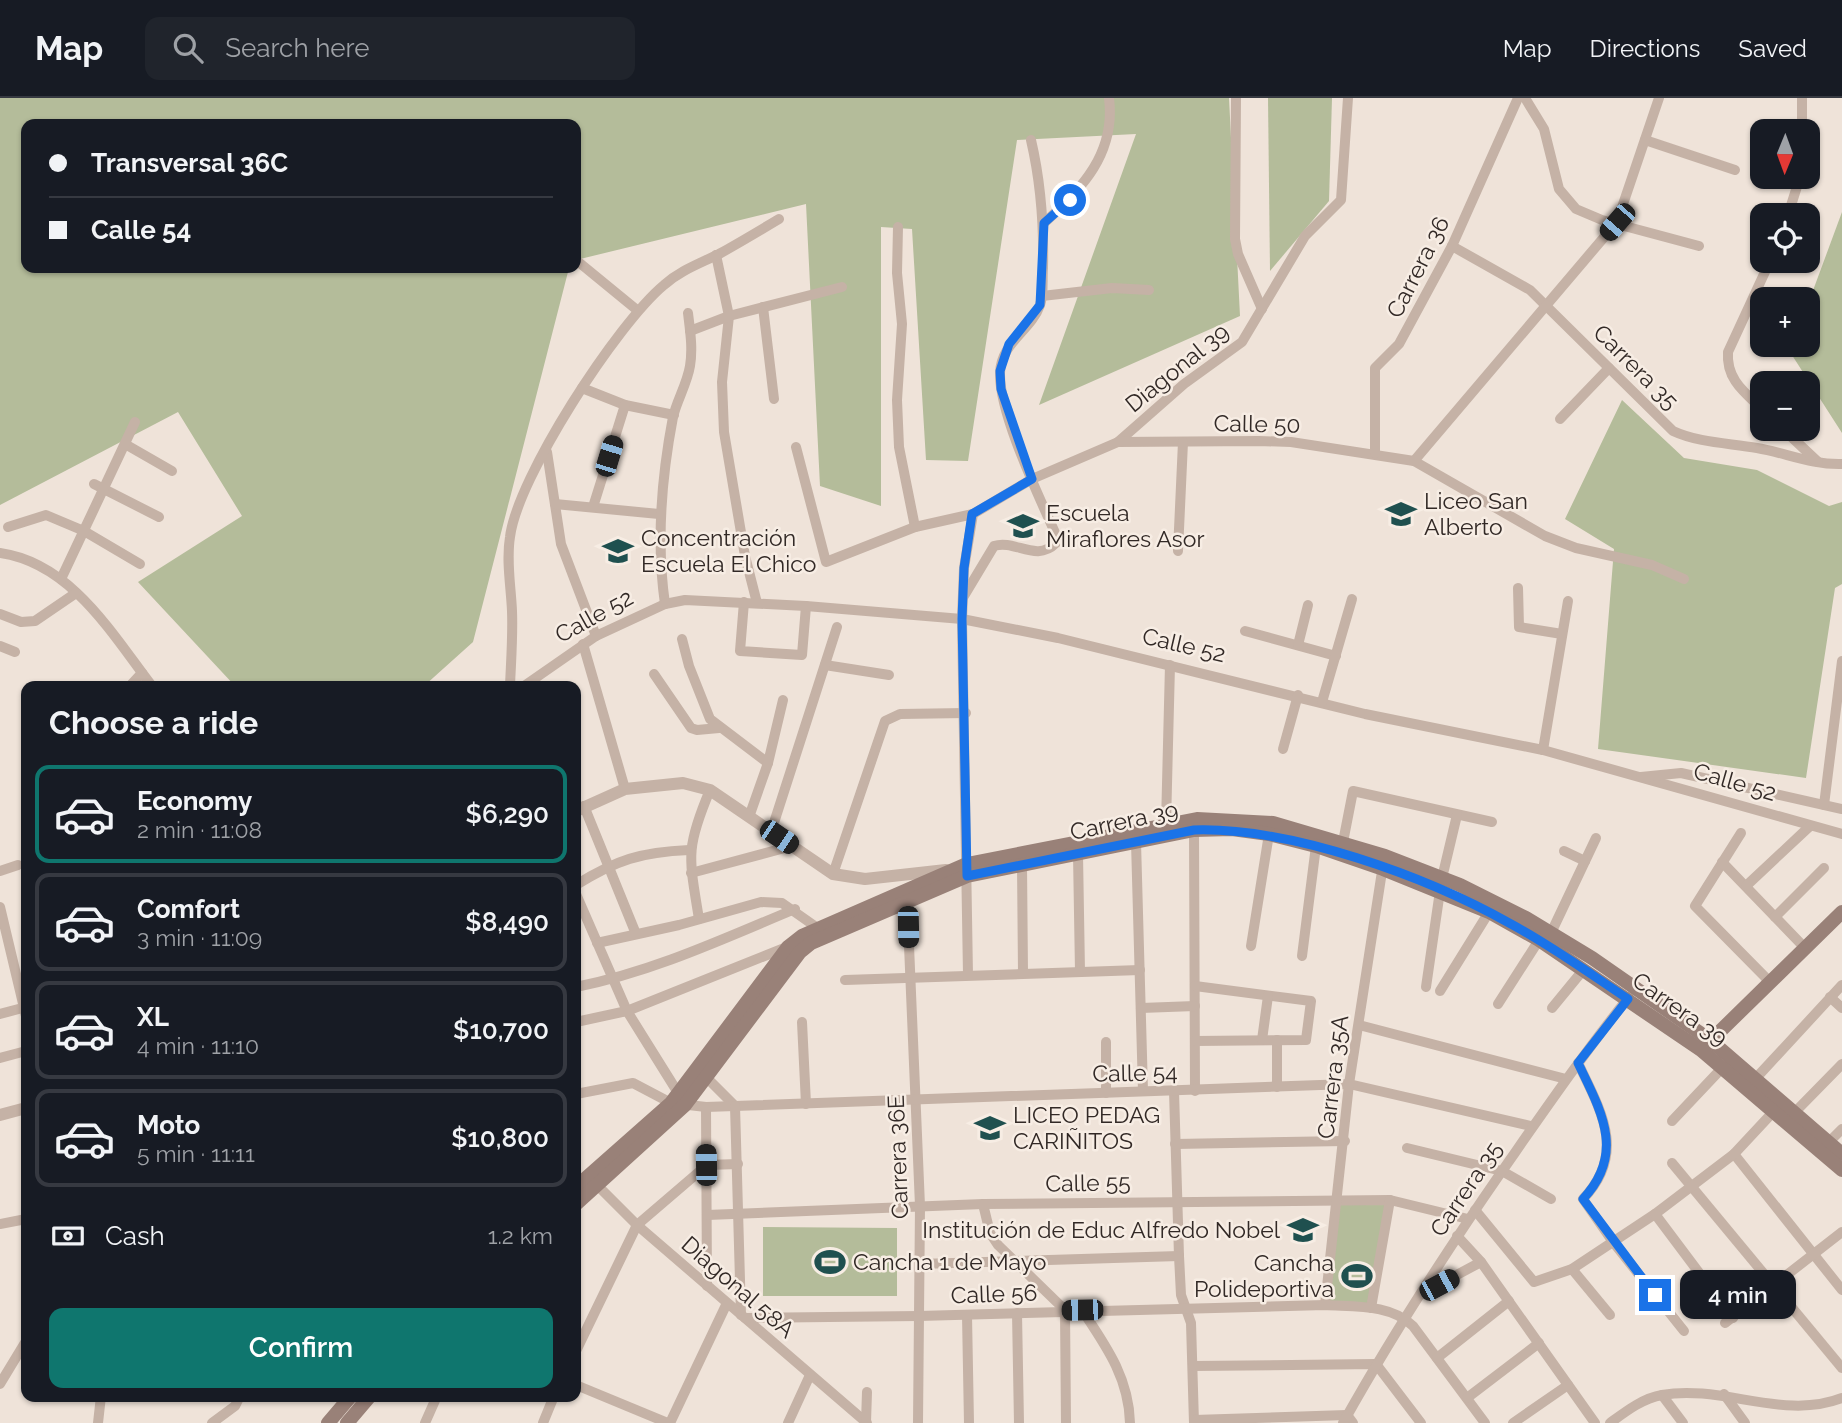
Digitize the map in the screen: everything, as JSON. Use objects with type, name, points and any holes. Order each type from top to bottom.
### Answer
[{"type":"main road","name":"Carrera 39","points":[[581,1197],[593,1181],[706,1077],[800,952],[811,943],[964,869],[1166,824],[1214,817],[1273,823],[1343,842],[1384,862],[1495,901],[1757,1077],[1842,1154]]},
{"type":"main road","name":"Carrera 39","points":[[964,869],[1022,865],[1194,830],[1232,829],[1269,834],[1384,862]]},
{"type":"main road","name":"Carrera 39","points":[[1441,884],[1489,912],[1545,937],[1584,969],[1632,993]]},
{"type":"main road","name":"Carrera 39","points":[[678,1100],[788,947],[819,929],[907,896]]},
{"type":"main road","points":[[1706,1045],[1842,912]]},
{"type":"main road","name":"Carrera 39","points":[[1706,1045],[1723,1067],[1842,1170]]},
{"type":"main road","name":"Carrera 39","points":[[581,1186],[593,1181]]},
{"type":"main road","points":[[328,1423],[346,1402]]},
{"type":"main road","points":[[347,1423],[365,1402]]},
{"type":"street","points":[[1044,223],[1070,200],[1104,152],[1109,131],[1109,98]]},
{"type":"street","points":[[1236,98],[1235,239],[1238,254],[1262,309]]},
{"type":"street","name":"Diagonal 39","points":[[1118,442],[1184,384],[1242,342],[1305,236],[1341,200],[1348,98]]},
{"type":"street","name":"Carrera 36","points":[[1375,453],[1375,368],[1399,344],[1452,246],[1518,98]]},
{"type":"street","points":[[1525,98],[1544,129],[1559,189],[1576,209],[1602,220],[1699,246]]},
{"type":"street","points":[[1414,461],[1617,222],[1657,102],[1646,98]]},
{"type":"street","points":[[1802,98],[1802,119]]},
{"type":"street","points":[[964,596],[993,546],[1003,544],[1029,552],[1049,550],[1056,543],[1056,535],[1032,479],[1001,389],[1000,371],[1009,344],[1035,315],[1042,296],[1044,223],[1039,174],[1031,140]]},
{"type":"street","points":[[1645,140],[1735,170]]},
{"type":"street","points":[[510,681],[509,538],[515,512],[582,388],[637,310],[688,266],[716,255],[779,219]]},
{"type":"street","points":[[898,227],[897,273],[902,324],[897,400],[899,447],[915,527]]},
{"type":"street","name":"Carrera 35","points":[[1452,246],[1530,290],[1660,420],[1686,437],[1760,449],[1821,464],[1842,464]]},
{"type":"street","points":[[716,255],[729,316],[722,382],[724,432],[745,556],[757,603]]},
{"type":"street","points":[[581,264],[637,310]]},
{"type":"street","points":[[1750,398],[1741,389],[1727,364],[1728,352],[1764,273]]},
{"type":"street","points":[[690,331],[729,316],[842,287]]},
{"type":"street","points":[[1042,296],[1112,288],[1149,290]]},
{"type":"street","points":[[763,307],[774,400]]},
{"type":"street","points":[[665,604],[658,542],[659,514],[674,415],[690,368],[688,313]]},
{"type":"street","points":[[1560,419],[1609,368]]},
{"type":"street","points":[[582,388],[625,405],[674,415]]},
{"type":"street","points":[[593,508],[625,405]]},
{"type":"street","points":[[61,579],[135,422]]},
{"type":"street","points":[[1796,441],[1821,464]]},
{"type":"street","name":"Calle 50","points":[[796,447],[826,562],[915,527],[972,514],[1032,479],[1118,442],[1291,442],[1414,461],[1545,537],[1576,548],[1652,565],[1684,579]]},
{"type":"street","points":[[1178,551],[1183,442]]},
{"type":"street","points":[[125,444],[172,471]]},
{"type":"street","points":[[547,451],[570,574],[596,636]]},
{"type":"street","points":[[93,484],[159,517]]},
{"type":"street","points":[[555,504],[659,514]]},
{"type":"street","points":[[968,975],[964,869],[966,713],[962,619],[964,568],[972,514]]},
{"type":"street","points":[[8,527],[46,515],[84,531],[140,564]]},
{"type":"street","points":[[0,553],[26,560],[61,579],[96,613],[148,681]]},
{"type":"street","points":[[1518,588],[1519,627],[1562,634]]},
{"type":"street","points":[[0,614],[21,622],[35,621],[76,593]]},
{"type":"street","points":[[1322,702],[1352,598]]},
{"type":"street","name":"Calle 52","points":[[531,681],[596,636],[665,604],[705,600],[962,619],[1298,695],[1414,725],[1543,750],[1842,834]]},
{"type":"street","points":[[1543,750],[1568,601]]},
{"type":"street","points":[[744,602],[740,651],[802,655],[806,606]]},
{"type":"street","points":[[1298,645],[1308,605]]},
{"type":"street","points":[[771,832],[837,627]]},
{"type":"street","points":[[1245,631],[1336,656]]},
{"type":"street","points":[[682,639],[696,688],[710,719],[768,762]]},
{"type":"street","points":[[583,644],[625,789]]},
{"type":"street","points":[[0,646],[15,652]]},
{"type":"street","points":[[1824,805],[1842,661]]},
{"type":"street","points":[[825,665],[889,675]]},
{"type":"street","points":[[1166,824],[1170,665]]},
{"type":"street","points":[[135,681],[142,673]]},
{"type":"street","points":[[654,674],[691,728],[719,728]]},
{"type":"street","points":[[1283,750],[1298,695]]},
{"type":"street","points":[[749,817],[768,762],[783,700]]},
{"type":"street","points":[[833,874],[882,726],[890,717],[900,714],[966,713]]},
{"type":"street","points":[[1637,778],[1681,773],[1842,809]]},
{"type":"street","points":[[581,808],[625,789],[683,783],[710,790],[833,874],[865,880],[964,869]]},
{"type":"street","points":[[699,919],[689,850],[693,830],[710,790]]},
{"type":"street","points":[[1343,842],[1353,791],[1492,822]]},
{"type":"street","points":[[581,810],[609,865],[636,934]]},
{"type":"street","points":[[1426,986],[1441,884],[1457,815]]},
{"type":"street","points":[[1746,886],[1810,826]]},
{"type":"street","points":[[1194,830],[1195,1091]]},
{"type":"street","points":[[1741,833],[1695,906],[1769,981]]},
{"type":"street","points":[[1251,946],[1269,834]]},
{"type":"street","points":[[1498,1004],[1545,937],[1595,838]]},
{"type":"street","points":[[1136,842],[1143,1091]]},
{"type":"street","points":[[691,873],[792,846]]},
{"type":"street","points":[[1302,956],[1315,846]]},
{"type":"street","points":[[581,882],[609,865],[654,852],[689,850]]},
{"type":"street","points":[[1564,850],[1585,861]]},
{"type":"street","points":[[1077,854],[1080,972]]},
{"type":"street","name":"Carrera 35A","points":[[1325,1305],[1345,1142],[1349,1084],[1384,862]]},
{"type":"street","points":[[1722,862],[1804,947]]},
{"type":"street","points":[[1022,865],[1023,974]]},
{"type":"street","points":[[0,871],[18,866]]},
{"type":"street","points":[[1775,917],[1824,868]]},
{"type":"street","name":"Carrera 36E","points":[[907,896],[920,1206],[918,1423]]},
{"type":"street","points":[[597,943],[761,902],[782,903],[795,909],[819,929]]},
{"type":"street","points":[[0,907],[21,995]]},
{"type":"street","points":[[581,987],[611,980],[685,955],[795,909]]},
{"type":"street","points":[[1440,991],[1489,912]]},
{"type":"street","points":[[581,913],[627,1012],[678,1100]]},
{"type":"street","points":[[581,1020],[627,1012],[788,947]]},
{"type":"street","points":[[0,968],[13,965]]},
{"type":"street","points":[[1552,1009],[1584,969]]},
{"type":"street","points":[[845,980],[1140,970]]},
{"type":"street","points":[[1757,1077],[1842,985]]},
{"type":"street","points":[[1195,986],[1311,1001],[1306,1040],[1195,1041]]},
{"type":"street","name":"Carrera 35","points":[[1348,1420],[1403,1317],[1468,1219],[1531,1126],[1632,993]]},
{"type":"street","points":[[1262,1040],[1268,996]]},
{"type":"street","points":[[1830,997],[1842,1008]]},
{"type":"street","points":[[1141,1008],[1195,1006]]},
{"type":"street","points":[[0,1014],[21,1011]]},
{"type":"street","points":[[802,1022],[806,1104]]},
{"type":"street","points":[[1359,1025],[1566,1079]]},
{"type":"street","points":[[1277,1040],[1277,1087]]},
{"type":"street","points":[[1106,1042],[1106,1093]]},
{"type":"street","points":[[0,1058],[21,1053]]},
{"type":"street","points":[[1578,1063],[1605,1124],[1606,1154],[1600,1179],[1583,1199],[1613,1242],[1684,1331]]},
{"type":"street","points":[[1796,1111],[1842,1064]]},
{"type":"street","points":[[1672,1121],[1723,1067]]},
{"type":"street","points":[[706,1077],[735,1106],[743,1316]]},
{"type":"street","points":[[581,1093],[633,1083],[678,1100]]},
{"type":"street","name":"Calle 54","points":[[678,1100],[706,1107],[1349,1084],[1531,1126]]},
{"type":"street","points":[[1174,1091],[1181,1295],[1191,1323],[1194,1421],[1348,1420]]},
{"type":"street","points":[[706,1107],[707,1286]]},
{"type":"street","points":[[0,1115],[21,1109]]},
{"type":"street","points":[[1475,1210],[1534,1282],[1572,1269],[1655,1213],[1734,1154],[1775,1110]]},
{"type":"street","points":[[1829,1142],[1842,1129]]},
{"type":"street","points":[[1175,1144],[1345,1142]]},
{"type":"street","points":[[1407,1149],[1502,1171],[1551,1199]]},
{"type":"street","points":[[1734,1154],[1842,1290]]},
{"type":"street","points":[[1672,1163],[1842,1368]]},
{"type":"street","points":[[581,1340],[637,1225],[706,1165],[738,1164]]},
{"type":"street","name":"Diagonal 58A","points":[[593,1181],[637,1225],[867,1422]]},
{"type":"street","points":[[1371,1308],[1390,1200]]},
{"type":"street","name":"Calle 55","points":[[707,1215],[983,1204],[1390,1200],[1468,1219]]},
{"type":"street","points":[[983,1204],[990,1233],[1013,1260],[1065,1310],[1066,1423]]},
{"type":"street","points":[[1655,1213],[1729,1320],[1842,1232]]},
{"type":"street","points":[[0,1224],[21,1220]]},
{"type":"street","points":[[1457,1236],[1481,1262],[1595,1423]]},
{"type":"street","points":[[920,1264],[1179,1256]]},
{"type":"street","points":[[1418,1296],[1481,1262]]},
{"type":"street","points":[[1572,1269],[1610,1315]]},
{"type":"street","points":[[1437,1358],[1509,1301]]},
{"type":"street","points":[[581,1387],[669,1423],[727,1303]]},
{"type":"street","name":"Calle 56","points":[[743,1316],[919,1316],[1325,1305],[1371,1308],[1403,1317]]},
{"type":"street","points":[[1082,1310],[1120,1372],[1128,1394],[1130,1423]]},
{"type":"street","points":[[1017,1312],[1019,1423]]},
{"type":"street","points":[[967,1315],[969,1423]]},
{"type":"street","points":[[1403,1317],[1485,1423]]},
{"type":"street","points":[[1466,1398],[1539,1343]]},
{"type":"street","points":[[0,1384],[21,1349]]},
{"type":"street","points":[[1193,1366],[1376,1364],[1421,1423]]},
{"type":"street","points":[[788,1423],[810,1375]]},
{"type":"street","points":[[1513,1423],[1568,1385]]},
{"type":"street","points":[[867,1392],[867,1422]]},
{"type":"street","points":[[1724,1394],[1745,1423]]},
{"type":"street","points":[[1614,1422],[1662,1395],[1724,1394],[1794,1406],[1825,1405],[1842,1398]]},
{"type":"street","points":[[1662,1395],[1683,1423]]},
{"type":"street","points":[[98,1423],[100,1402]]},
{"type":"street","points":[[212,1423],[237,1402]]},
{"type":"street","points":[[425,1423],[434,1402]]},
{"type":"street","points":[[543,1423],[552,1402]]},
{"type":"green space","points":[[0,98],[1229,98],[1240,316],[1039,405],[1136,134],[1017,140],[968,461],[926,460],[912,229],[881,227],[881,506],[820,486],[806,204],[581,259],[581,119],[21,119],[21,273],[568,273],[473,642],[430,681],[230,681],[138,582],[242,516],[178,412],[0,505]]},
{"type":"green space","points":[[1268,98],[1332,98],[1329,201],[1270,271]]},
{"type":"green space","points":[[1842,212],[1842,433],[1820,399],[1820,371],[1802,371],[1793,357],[1820,357],[1820,287],[1814,287]]},
{"type":"green space","points":[[1622,400],[1684,458],[1757,470],[1829,506],[1842,502],[1842,584],[1835,588],[1806,778],[1598,749],[1614,549],[1565,519]]},
{"type":"green space","points":[[1336,1200],[1390,1200],[1371,1308],[1325,1305]]},
{"type":"green space","name":"Cancha 1 de Mayo","points":[[763,1227],[897,1228],[897,1296],[763,1296]]},
{"type":"place","name":"Liceo San Alberto","points":[[1401,514]]},
{"type":"place","name":"Escuela Miraflores Asor","points":[[1023,526]]},
{"type":"place","name":"Concentración Escuela El Chico","points":[[618,551]]},
{"type":"place","name":"LICEO PEDAG CARIÑITOS","points":[[990,1128]]},
{"type":"place","name":"Institución de Educ Alfredo Nobel","points":[[1303,1230]]},
{"type":"place","name":"Cancha 1 de Mayo","points":[[830,1262]]},
{"type":"place","name":"Cancha Polideportiva","points":[[1357,1276]]},
{"type":"route","points":[[1070,200],[1044,223],[1040,305],[1035,315],[1009,344],[1000,371],[1006,408],[1032,479],[972,514],[964,568],[962,619],[966,713],[967,876],[1194,830],[1232,829],[1269,834],[1315,846],[1382,869],[1489,912],[1539,940],[1628,999],[1578,1063],[1600,1109],[1607,1139],[1600,1179],[1583,1199],[1655,1295]]}]
